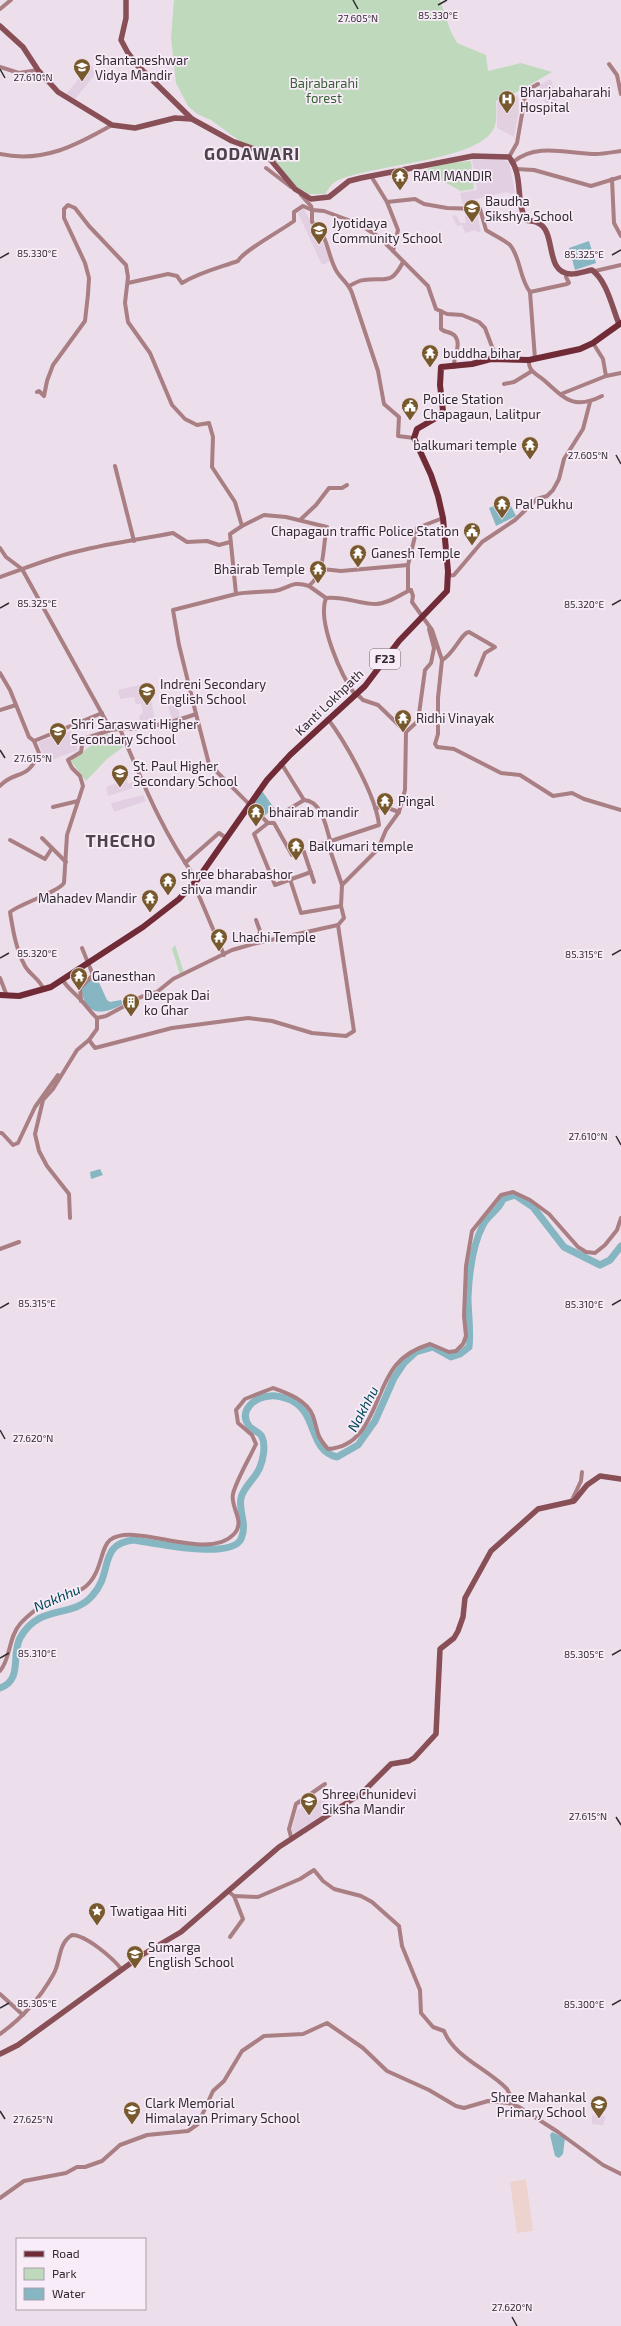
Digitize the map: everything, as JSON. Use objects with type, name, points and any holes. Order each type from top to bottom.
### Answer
[{"type":"main road","points":[[414,438],[417,429],[442,415],[444,409],[440,385],[440,368],[497,360],[532,359],[580,349],[593,343],[620,324]]},
{"type":"main road","name":"Kanti Lokhpath","points":[[0,996],[19,996],[44,990],[63,980],[149,923],[195,882],[250,804],[282,763],[328,719],[356,695],[399,641],[447,591],[448,576],[443,518],[431,475],[414,438]]},
{"type":"street","points":[[0,9],[10,0]]},
{"type":"street","points":[[126,0],[126,18],[121,40],[128,53],[138,66],[192,119],[232,141],[265,153],[295,189],[311,200],[329,197],[349,181],[473,156],[511,159],[536,151],[597,154],[621,151]]},
{"type":"street","points":[[0,26],[23,47],[38,70],[58,92],[112,125],[135,128],[175,118],[192,119]]},
{"type":"street","points":[[609,64],[617,75],[621,94]]},
{"type":"street","points":[[0,67],[19,73],[38,70]]},
{"type":"street","points":[[538,84],[526,91],[517,143],[511,159],[516,169],[524,216],[526,220],[539,223],[546,229],[554,261],[568,274]]},
{"type":"street","points":[[0,154],[14,157],[38,157],[89,138],[112,125]]},
{"type":"street","points":[[266,168],[303,196],[311,206],[312,222],[320,228],[337,272],[349,286],[378,371],[384,404],[399,417],[398,436],[414,438]]},
{"type":"street","points":[[516,169],[534,170],[591,186],[621,177]]},
{"type":"street","points":[[371,176],[387,202],[398,230],[393,251]]},
{"type":"street","points":[[612,179],[614,223],[621,236]]},
{"type":"street","points":[[387,202],[415,199],[424,204],[447,208],[480,209],[486,230],[510,246],[518,260],[525,286],[530,292],[532,371],[555,392],[561,394],[568,400],[590,402],[602,396]]},
{"type":"street","points":[[37,392],[39,391],[44,396],[47,381],[53,365],[85,321],[89,278],[86,263],[64,218],[64,209],[68,205],[75,208],[89,226],[126,265],[128,283],[125,303],[128,322],[150,353],[172,405],[185,419],[197,425],[209,423],[214,436],[212,467],[235,502],[242,526]]},
{"type":"street","points":[[128,283],[168,274],[177,276],[182,283],[197,274],[238,261],[242,254],[256,248],[294,222],[294,212],[303,206],[312,210],[324,211],[360,224],[379,237],[428,286],[434,304],[441,311],[462,315],[479,322],[485,328],[497,360]]},
{"type":"street","points":[[349,286],[365,280],[390,279],[396,276],[404,262]]},
{"type":"street","points":[[568,274],[592,270],[595,271],[621,265]]},
{"type":"street","points":[[595,271],[602,281],[620,324]]},
{"type":"street","points":[[530,292],[567,284],[569,283],[566,277],[568,274]]},
{"type":"street","points":[[441,311],[441,329],[452,333],[458,341],[458,347],[454,359],[454,367]]},
{"type":"street","points":[[593,343],[603,359],[606,376]]},
{"type":"street","points":[[504,384],[514,382],[532,371]]},
{"type":"street","points":[[561,394],[606,376],[621,373]]},
{"type":"street","points":[[448,576],[454,575],[482,542],[515,520],[537,499],[547,496],[553,490],[559,479],[564,459],[583,428],[590,402]]},
{"type":"street","points":[[115,466],[134,541]]},
{"type":"street","points":[[300,520],[316,505],[329,488],[342,488],[347,485]]},
{"type":"street","points":[[236,594],[230,534],[261,515],[286,517],[327,528],[322,569],[315,582],[309,586]]},
{"type":"street","points":[[408,592],[408,565],[417,528],[443,518]]},
{"type":"street","points":[[0,577],[31,564],[43,563],[79,550],[134,541],[173,532],[187,542],[207,541],[219,545],[230,542]]},
{"type":"street","points":[[0,548],[6,557],[22,569],[111,730]]},
{"type":"street","points":[[322,569],[341,571],[408,565]]},
{"type":"street","points":[[292,855],[277,825],[270,823],[209,764],[179,645],[173,610],[236,594],[281,590],[297,583],[309,586],[326,598],[345,599],[377,604],[411,590],[413,596],[412,602],[436,638],[442,660],[438,698],[438,734],[435,744],[437,747],[454,749],[501,773],[520,775],[533,781],[553,796],[572,794],[621,810]]},
{"type":"street","points":[[326,598],[324,608],[333,651],[349,686],[356,695],[363,700],[378,705],[406,732]]},
{"type":"street","points":[[342,885],[378,849],[386,830],[399,812],[405,790],[406,732],[418,721],[425,670],[434,655],[434,648],[428,625]]},
{"type":"street","points":[[442,660],[452,654],[463,634],[468,632],[495,647],[485,653],[476,675]]},
{"type":"street","points":[[0,673],[16,705],[29,737],[34,741],[39,753],[33,765],[27,772],[10,779],[0,786]]},
{"type":"street","points":[[0,710],[16,705]]},
{"type":"street","points":[[34,741],[102,713]]},
{"type":"street","points":[[44,990],[41,983],[29,972],[23,963],[10,912],[24,903],[62,886],[66,862],[67,836],[83,790],[83,781],[68,764],[68,760],[81,752],[83,739],[111,730],[141,729],[173,722],[196,714]]},
{"type":"street","points":[[319,845],[377,827],[379,824],[375,808],[352,756],[328,719]]},
{"type":"street","points":[[120,729],[152,806],[195,882],[224,955]]},
{"type":"street","points":[[282,763],[304,800]]},
{"type":"street","points":[[97,1018],[106,1016],[141,997],[157,992],[173,979],[224,955],[257,943],[338,925],[344,918],[341,906],[342,885],[321,813],[310,801],[304,800],[286,812]]},
{"type":"street","points":[[54,807],[78,801]]},
{"type":"street","points":[[375,808],[382,807],[399,812]]},
{"type":"street","points":[[270,823],[254,834],[275,885],[311,872]]},
{"type":"street","points":[[185,863],[219,833],[226,838]]},
{"type":"street","points":[[42,838],[66,862]]},
{"type":"street","points":[[10,840],[45,859],[52,848]]},
{"type":"street","points":[[304,852],[314,882]]},
{"type":"street","points":[[290,879],[301,913],[341,906]]},
{"type":"street","points":[[256,920],[260,931],[257,943]]},
{"type":"street","points":[[89,1040],[95,1048],[172,1028],[248,1018],[272,1021],[312,1033],[346,1036],[354,1031],[350,993],[338,925]]},
{"type":"street","points":[[82,948],[93,975],[80,988],[82,1001]]},
{"type":"street","points":[[0,978],[7,996]]},
{"type":"street","points":[[0,1133],[2,1133],[13,1145],[18,1142],[35,1106],[77,1050],[89,1040],[97,1029],[97,1018],[82,1001],[68,989],[63,980]]},
{"type":"street","points":[[62,1071],[53,1089],[43,1100],[35,1134],[39,1151],[47,1166],[69,1194],[70,1218]]},
{"type":"street","points":[[0,1671],[4,1666],[12,1639],[19,1625],[36,1610],[59,1597],[85,1587],[98,1571],[104,1551],[110,1540],[122,1536],[142,1536],[192,1544],[224,1542],[235,1533],[239,1522],[233,1494],[256,1444],[252,1435],[238,1423],[236,1410],[245,1399],[273,1388],[294,1396],[305,1405],[312,1414],[318,1437],[328,1449],[341,1448],[351,1443],[360,1432],[370,1416],[396,1365],[415,1349],[430,1344],[449,1352],[456,1351],[463,1344],[466,1336],[464,1316],[466,1266],[472,1231],[502,1195],[513,1192],[530,1200],[549,1214],[578,1247],[586,1252],[595,1253],[605,1246],[617,1230],[621,1218]]},
{"type":"street","points":[[0,1249],[19,1242]]},
{"type":"street","points":[[571,1502],[581,1481],[582,1472]]},
{"type":"street","points":[[0,2054],[18,2045],[122,1970],[181,1932],[227,1894],[291,1837],[362,1792],[391,1764],[412,1760],[435,1737],[437,1728],[440,1650],[454,1638],[458,1631],[463,1617],[464,1602],[487,1556],[538,1510],[571,1502],[579,1497],[587,1485],[600,1476],[621,1479]]},
{"type":"street","points":[[291,1837],[289,1829],[296,1804],[325,1784]]},
{"type":"street","points":[[227,1894],[234,1896],[258,1897],[300,1879],[314,1870],[323,1881],[334,1889],[361,1896],[372,1902],[399,1926],[402,1946],[420,1990],[421,2013],[424,2019],[433,2026],[444,2031],[448,2041],[507,2089],[511,2097],[508,2103]]},
{"type":"street","points":[[230,1937],[243,1919],[234,1896]]},
{"type":"street","points":[[0,2034],[22,2015],[54,1974],[61,1949],[68,1938],[80,1935],[107,1954],[122,1970]]},
{"type":"street","points":[[0,1995],[22,2015]]},
{"type":"street","points":[[0,2198],[24,2181],[66,2173],[77,2167],[90,2166],[102,2161],[120,2145],[147,2135],[188,2131],[198,2124],[213,2091],[224,2081],[242,2051],[264,2036],[303,2034],[321,2024],[327,2023],[381,2064],[387,2071],[429,2090],[456,2106],[464,2108],[488,2101],[508,2103],[524,2110],[558,2132],[603,2165],[621,2174]]},
{"type":"shaded area","name":"Shantaneshwar Vidya Mandir","points":[[90,65],[97,72],[75,99],[66,94]]},
{"type":"shaded area","points":[[551,79],[556,101],[546,104],[539,85]]},
{"type":"shaded area","name":"Bharjabaharahi Hospital","points":[[518,95],[519,111],[514,137],[497,128],[497,102]]},
{"type":"shaded area","points":[[472,159],[500,159],[509,162],[515,193],[509,194],[508,192],[470,200],[471,208],[464,209],[460,193],[477,190]]},
{"type":"shaded area","name":"Jyotidaya Community School","points":[[304,209],[332,260],[322,265],[298,213]]},
{"type":"shaded area","name":"Baudha Sikshya School","points":[[470,213],[477,213],[481,231],[478,233],[475,230],[465,233],[462,225],[457,226],[452,216],[456,215],[460,223],[466,223],[465,216],[471,215]]},
{"type":"shaded area","name":"Indreni Secondary English School","points":[[148,683],[156,725],[141,727],[139,716],[143,713],[141,704],[136,704],[134,697],[120,699],[118,690]]},
{"type":"shaded area","points":[[177,703],[180,719],[172,720],[168,705]]},
{"type":"shaded area","name":"Shri Saraswati Higher Secondary School","points":[[71,731],[78,750],[46,762],[38,742]]},
{"type":"shaded area","name":"St. Paul Higher Secondary School","points":[[127,779],[128,784],[138,780],[140,786],[108,796],[106,787]]},
{"type":"shaded area","points":[[143,795],[146,801],[114,812],[111,803]]},
{"type":"shaded area","name":"Shree Chunidevi Siksha Mandir","points":[[326,1798],[326,1814],[301,1831],[291,1834],[297,1810]]},
{"type":"shaded area","name":"Shree Mahankal Primary School","points":[[592,2115],[606,2116],[603,2125],[592,2124]]},
{"type":"shaded area","points":[[526,2179],[533,2231],[517,2233],[510,2182]]},
{"type":"green space","name":"Bajrabarahi forest","points":[[174,0],[440,0],[451,32],[457,43],[486,55],[488,71],[521,63],[552,72],[519,91],[496,101],[495,125],[487,137],[470,147],[448,155],[350,176],[334,183],[325,194],[309,194],[297,187],[273,165],[211,120],[197,114],[188,106],[176,83],[171,38]]},
{"type":"green space","points":[[471,161],[474,189],[461,191],[437,178],[418,182],[415,174],[443,163]]},
{"type":"green space","points":[[106,734],[119,737],[123,747],[107,759],[86,781],[71,761]]},
{"type":"green space","points":[[175,945],[184,973],[180,975],[172,949]]},
{"type":"water","points":[[589,241],[596,263],[575,270],[569,248]]},
{"type":"water","points":[[508,500],[516,516],[496,526],[489,508]]},
{"type":"water","points":[[262,791],[277,812],[273,815],[269,812],[263,817],[253,805]]},
{"type":"water","points":[[94,976],[96,976],[107,1000],[110,1002],[121,1000],[123,1004],[102,1012],[91,1009],[86,1004],[81,988]]},
{"type":"water","points":[[100,1169],[103,1175],[91,1179],[90,1172]]},
{"type":"water","points":[[552,2132],[565,2138],[563,2154],[559,2158],[555,2156],[550,2135]]},
{"type":"waterway","name":"Nakhhu","points":[[0,1688],[12,1679],[16,1652],[20,1638],[28,1627],[36,1620],[46,1615],[75,1607],[84,1603],[92,1596],[99,1587],[110,1553],[115,1547],[122,1543],[134,1540],[174,1547],[208,1549],[223,1548],[234,1545],[241,1539],[244,1528],[240,1503],[242,1494],[258,1471],[264,1452],[262,1437],[249,1426],[246,1420],[247,1410],[254,1402],[264,1397],[273,1396],[291,1400],[300,1406],[306,1413],[321,1447],[328,1453],[337,1457],[358,1445],[375,1421],[394,1378],[404,1363],[416,1352],[433,1347],[451,1357],[460,1354],[469,1347],[470,1334],[468,1297],[470,1270],[476,1242],[485,1221],[499,1207],[503,1199],[515,1195],[533,1207],[564,1247],[600,1265],[610,1260],[621,1246]]},
{"type":"place","name":"Shantaneshwar Vidya Mandir","points":[[82,82]]},
{"type":"place","name":"Bharjabaharahi Hospital","points":[[507,114]]},
{"type":"place","name":"RAM MANDIR","points":[[400,191]]},
{"type":"place","name":"Baudha Sikshya School","points":[[472,223]]},
{"type":"place","name":"Jyotidaya Community School","points":[[319,245]]},
{"type":"place","name":"buddha bihar","points":[[430,368]]},
{"type":"place","name":"Police Station Chapagaun, Lalitpur","points":[[410,421]]},
{"type":"place","name":"balkumari temple","points":[[530,460]]},
{"type":"place","name":"Pal Pukhu","points":[[502,519]]},
{"type":"place","name":"Chapagaun traffic Police Station","points":[[472,546]]},
{"type":"place","name":"Ganesh Temple","points":[[358,568]]},
{"type":"place","name":"Bhairab Temple","points":[[318,584]]},
{"type":"place","name":"Indreni Secondary English School","points":[[147,706]]},
{"type":"place","name":"Ridhi Vinayak","points":[[403,733]]},
{"type":"place","name":"Shri Saraswati Higher Secondary School","points":[[58,746]]},
{"type":"place","name":"St. Paul Higher Secondary School","points":[[120,788]]},
{"type":"place","name":"Pingal","points":[[385,816]]},
{"type":"place","name":"bhairab mandir","points":[[256,827]]},
{"type":"place","name":"Balkumari temple","points":[[296,861]]},
{"type":"place","name":"shree bharabashor shiva mandir","points":[[168,896]]},
{"type":"place","name":"Mahadev Mandir","points":[[150,913]]},
{"type":"place","name":"Lhachi Temple","points":[[219,952]]},
{"type":"place","name":"Ganesthan","points":[[79,991]]},
{"type":"place","name":"Deepak Dai ko Ghar","points":[[131,1017]]},
{"type":"place","name":"Shree Chunidevi Siksha Mandir","points":[[309,1816]]},
{"type":"place","name":"Twatigaa Hiti","points":[[97,1926]]},
{"type":"place","name":"Sumarga English School","points":[[135,1969]]},
{"type":"place","name":"Shree Mahankal Primary School","points":[[599,2119]]},
{"type":"place","name":"Clark Memorial Himalayan Primary School","points":[[132,2125]]},
{"type":"district","name":"GODAWARI","points":[[252,154]]},
{"type":"district","name":"THECHO","points":[[121,841]]}]
